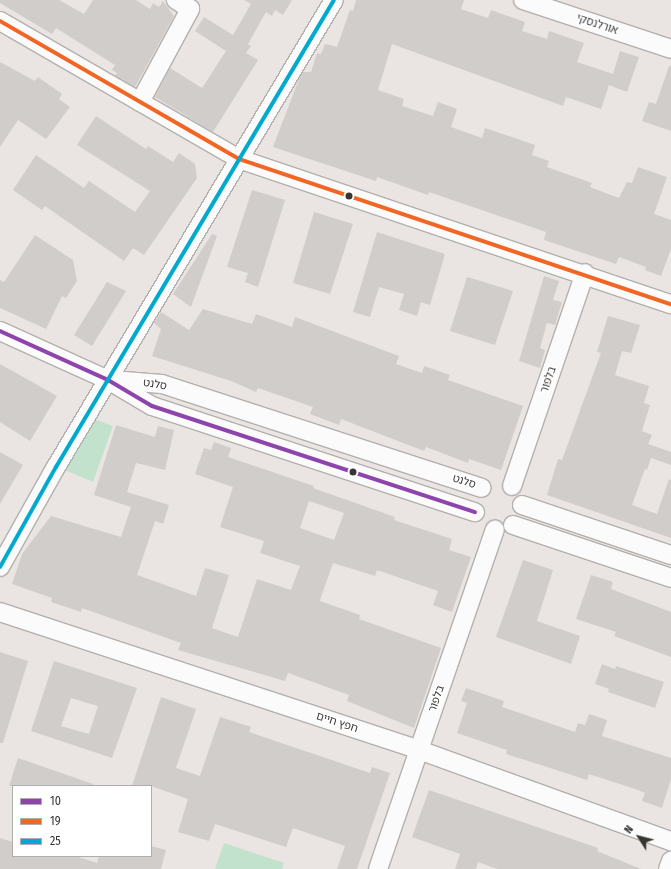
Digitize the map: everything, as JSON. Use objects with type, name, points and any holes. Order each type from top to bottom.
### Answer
[{"type":"street","points":[[140,102],[190,9],[176,0]]},
{"type":"street","points":[[0,567],[108,380],[334,0]]},
{"type":"street","name":"אורלנסקי","points":[[523,0],[542,3],[671,49]]},
{"type":"street","points":[[0,21],[239,159],[585,273],[671,304]]},
{"type":"street","name":"בלפור","points":[[512,486],[585,273]]},
{"type":"street","points":[[0,331],[108,380]]},
{"type":"street","name":"סלנט","points":[[108,380],[162,384],[482,488]]},
{"type":"street","name":"סלנט","points":[[108,380],[152,406],[475,512]]},
{"type":"street","points":[[513,525],[522,512],[522,505],[521,498],[512,486],[497,482],[482,488],[476,499],[475,512],[482,524],[495,530],[513,525],[671,578]]},
{"type":"street","points":[[522,505],[671,556]]},
{"type":"street","name":"בלפור","points":[[378,869],[495,530]]},
{"type":"street","name":"חפץ חיים","points":[[0,612],[419,750],[671,841]]},
{"type":"street","points":[[668,869],[671,861]]},
{"type":"green space","points":[[89,417],[113,426],[93,482],[60,468]]},
{"type":"green space","points":[[224,843],[284,863],[282,869],[215,869]]},
{"type":"building","points":[[0,0],[59,0],[84,14],[93,0],[136,0],[150,9],[153,3],[159,7],[163,1],[174,16],[135,87],[115,76],[117,73],[112,70],[115,65],[56,28],[52,34],[0,3]]},
{"type":"building","points":[[244,0],[292,0],[283,15],[275,10],[272,16],[266,12],[248,44],[251,46],[246,53],[258,60],[213,132],[155,97],[170,68],[202,88],[226,51],[195,31],[204,17],[233,35],[251,4]]},
{"type":"building","points":[[356,0],[464,0],[461,9],[488,18],[491,10],[525,22],[522,31],[547,39],[549,31],[584,43],[577,62],[613,74],[620,51],[639,57],[627,92],[609,85],[601,109],[566,97],[563,106],[392,44],[378,90],[404,99],[402,106],[433,116],[438,102],[457,109],[451,127],[482,138],[485,128],[535,145],[532,155],[549,161],[547,167],[592,183],[590,187],[619,198],[627,182],[632,183],[638,167],[667,177],[654,214],[671,220],[671,249],[661,276],[645,270],[646,267],[619,257],[616,264],[544,240],[546,232],[429,192],[428,195],[377,177],[376,181],[273,147],[299,79],[303,72],[311,72],[317,53],[321,54],[325,44],[337,47],[350,10],[353,11]]},
{"type":"building","points":[[0,62],[35,81],[38,77],[62,94],[59,99],[70,107],[46,139],[18,120],[0,147]]},
{"type":"building","points":[[669,66],[671,66],[671,131],[642,121],[649,102],[656,104]]},
{"type":"building","points":[[96,116],[146,149],[148,146],[173,162],[179,153],[195,164],[197,178],[144,255],[133,248],[124,261],[45,206],[42,210],[13,190],[36,155],[84,188],[89,181],[135,212],[150,191],[77,145]]},
{"type":"building","points":[[252,190],[285,200],[258,287],[245,282],[248,273],[227,267]]},
{"type":"building","points":[[314,212],[353,224],[330,294],[293,283]]},
{"type":"building","points":[[377,232],[445,254],[430,305],[421,302],[417,316],[399,310],[404,294],[379,287],[370,317],[353,312]]},
{"type":"building","points":[[212,234],[217,236],[191,307],[173,294]]},
{"type":"building","points":[[35,235],[73,260],[77,281],[66,298],[62,296],[46,329],[0,308],[0,280],[4,282]]},
{"type":"building","points":[[544,276],[559,281],[553,300],[562,302],[555,325],[547,323],[540,348],[545,350],[540,368],[519,361]]},
{"type":"building","points":[[467,277],[513,291],[495,345],[450,331]]},
{"type":"building","points":[[107,282],[126,291],[92,346],[74,335]]},
{"type":"building","points":[[203,309],[252,324],[256,314],[292,327],[295,317],[399,356],[396,364],[422,373],[424,366],[450,375],[448,380],[523,406],[501,470],[469,459],[468,463],[426,447],[424,451],[341,419],[339,425],[310,414],[313,407],[258,388],[256,392],[231,381],[152,356],[161,329],[154,323],[161,312],[189,330]]},
{"type":"building","points":[[608,316],[640,325],[631,353],[622,351],[615,375],[649,386],[644,403],[650,405],[642,431],[652,435],[648,444],[671,452],[671,465],[651,458],[647,470],[645,469],[632,505],[657,514],[669,479],[671,480],[671,538],[547,495],[558,459],[562,460],[601,353],[597,352]]},
{"type":"building","points":[[0,364],[57,396],[30,441],[0,422]]},
{"type":"building","points":[[116,425],[155,437],[158,426],[174,430],[165,470],[136,463],[127,492],[169,505],[163,524],[155,521],[137,575],[196,596],[205,568],[229,575],[212,628],[238,637],[257,579],[291,590],[300,566],[260,553],[264,541],[220,527],[233,487],[195,474],[204,448],[211,450],[214,442],[231,448],[228,457],[314,486],[313,488],[395,517],[394,520],[452,539],[449,550],[471,557],[452,612],[433,605],[438,591],[377,570],[375,576],[333,563],[320,601],[360,615],[359,619],[441,648],[414,728],[347,701],[349,695],[288,673],[285,681],[178,650],[181,643],[82,608],[81,612],[51,602],[52,598],[12,584],[22,554],[51,516],[121,537],[131,507],[94,495]],"holes":[[[309,501],[344,513],[334,540],[300,528]]]},
{"type":"building","points":[[0,452],[23,465],[0,504]]},
{"type":"building","points":[[523,560],[553,570],[537,621],[580,636],[571,664],[496,637]]},
{"type":"building","points":[[591,575],[613,582],[611,589],[671,612],[671,657],[614,636],[616,632],[576,619]]},
{"type":"building","points":[[0,652],[28,661],[3,743],[0,743]]},
{"type":"building","points":[[54,661],[137,688],[112,758],[31,731]],"holes":[[[71,698],[98,706],[89,734],[61,726]]]},
{"type":"building","points":[[602,664],[615,669],[616,666],[664,682],[655,708],[608,692],[609,689],[595,684]]},
{"type":"building","points":[[466,688],[504,701],[502,707],[575,732],[578,723],[585,725],[589,714],[607,720],[602,736],[671,758],[671,779],[662,808],[642,801],[645,793],[638,790],[589,774],[587,780],[506,754],[507,750],[457,733],[467,703],[461,701]]},
{"type":"building","points":[[161,697],[196,709],[176,768],[200,776],[220,717],[251,727],[249,732],[370,773],[372,767],[390,773],[357,869],[337,869],[345,846],[293,828],[286,847],[215,824],[209,841],[178,832],[188,799],[152,786],[152,785],[132,785]]},
{"type":"building","points":[[18,758],[93,784],[93,785],[9,786]]},
{"type":"building","points":[[429,790],[598,848],[597,851],[641,869],[497,869],[478,862],[476,869],[455,869],[460,854],[412,837]]},
{"type":"building","points":[[0,838],[12,842],[12,857],[78,857],[97,863],[99,857],[152,857],[152,846],[166,850],[161,869],[0,869]]},
{"type":"transit line","name":"25","points":[[0,567],[56,467],[334,0]]},
{"type":"transit line","name":"19","points":[[0,21],[239,159],[671,304]]},
{"type":"transit line","name":"10","points":[[0,331],[108,380],[152,406],[475,512]]}]
